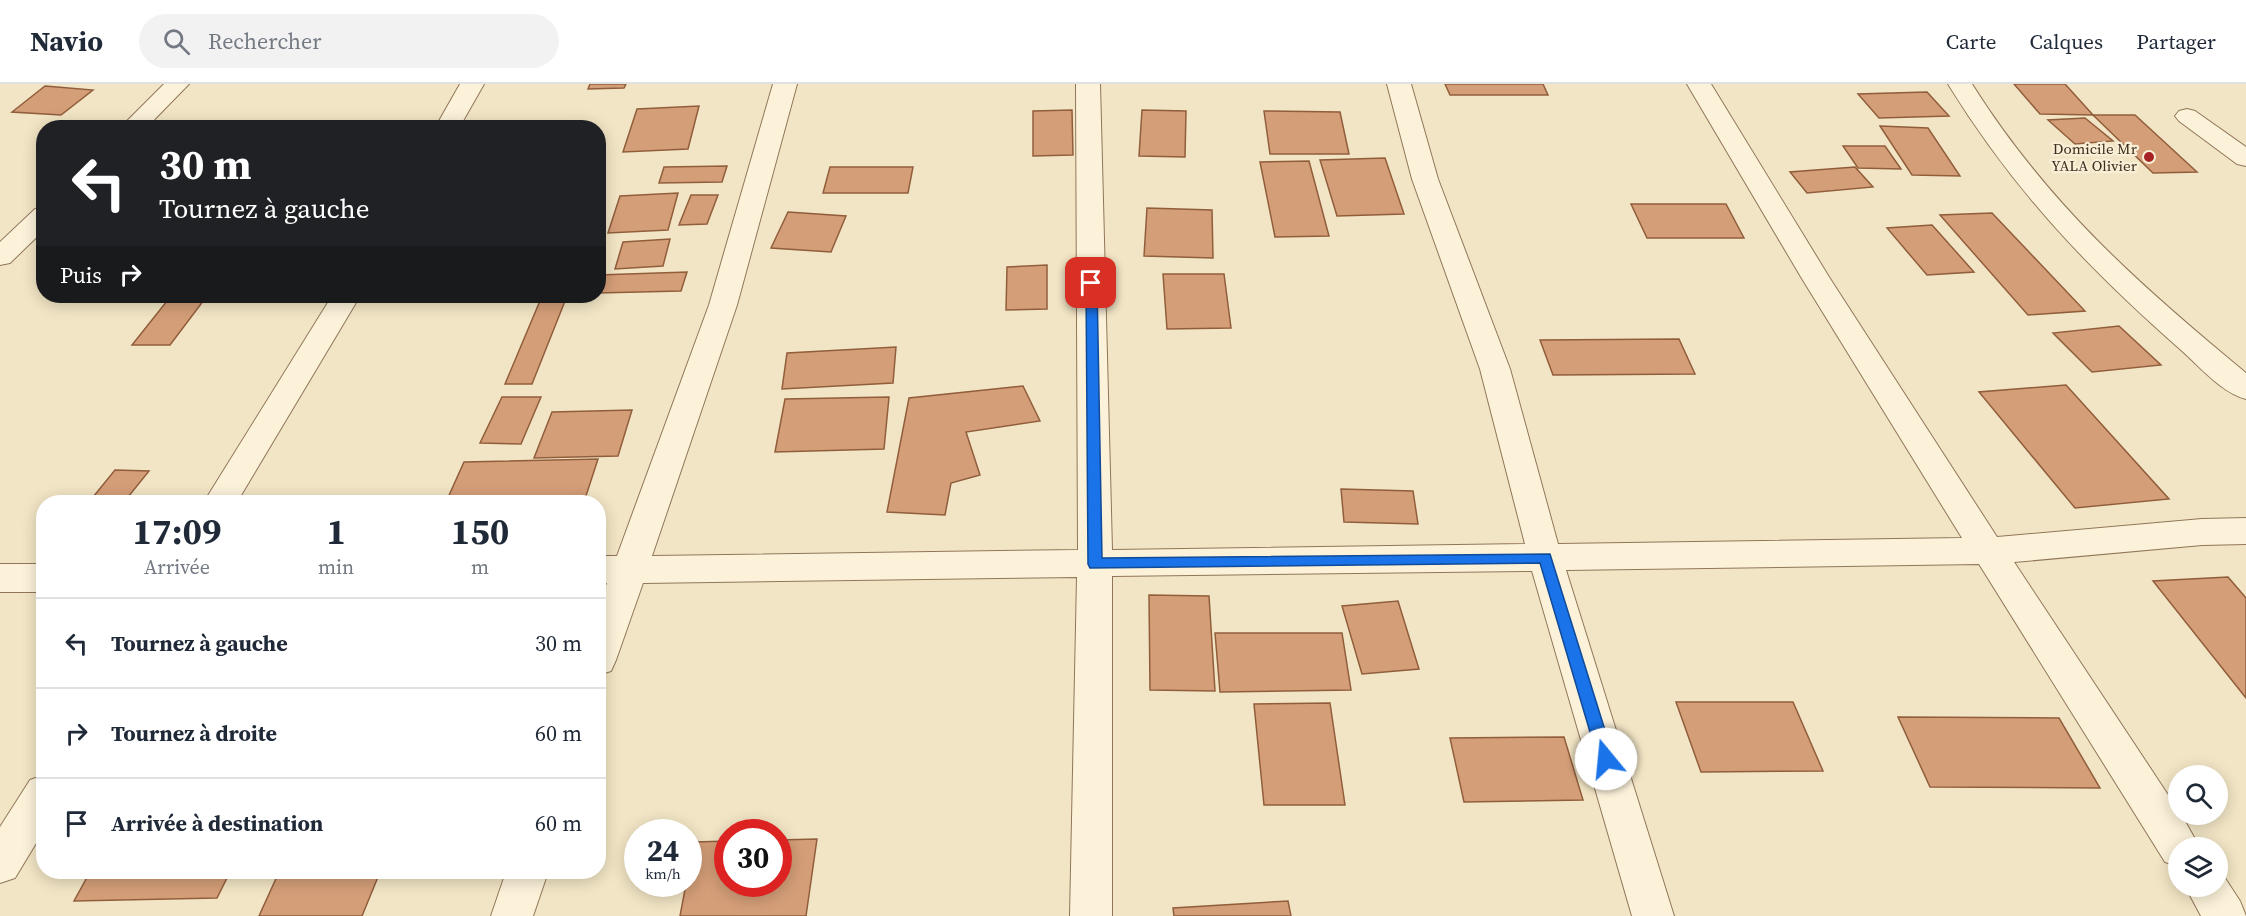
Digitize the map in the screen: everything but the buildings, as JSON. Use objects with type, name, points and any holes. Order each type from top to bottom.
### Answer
[{"type":"street","points":[[140,120],[177,84]]},
{"type":"street","points":[[452,120],[472,84]]},
{"type":"street","points":[[606,615],[614,570],[723,305],[785,84]]},
{"type":"street","points":[[1088,84],[1095,564],[1091,916]]},
{"type":"street","points":[[1399,84],[1425,179],[1495,369],[1545,557],[1653,916]]},
{"type":"street","points":[[1699,84],[1776,215],[1988,551],[2173,837]]},
{"type":"street","points":[[1960,84],[1973,107],[2017,170],[2085,245],[2178,333],[2246,389]]},
{"type":"street","points":[[2187,116],[2246,159]]},
{"type":"street","points":[[0,257],[36,222]]},
{"type":"street","points":[[224,495],[342,303]]},
{"type":"street","points":[[614,570],[1988,551],[2202,532],[2246,531]]},
{"type":"street","points":[[0,578],[36,578]]},
{"type":"street","points":[[0,864],[36,806]]},
{"type":"street","points":[[512,916],[525,879]]},
{"type":"street","points":[[2213,897],[2225,916]]},
{"type":"place","name":"Domicile Mr YALA Olivier","points":[[2149,157]]},
{"type":"route","points":[[1091,283],[1095,564],[1545,557],[1606,759]]}]
